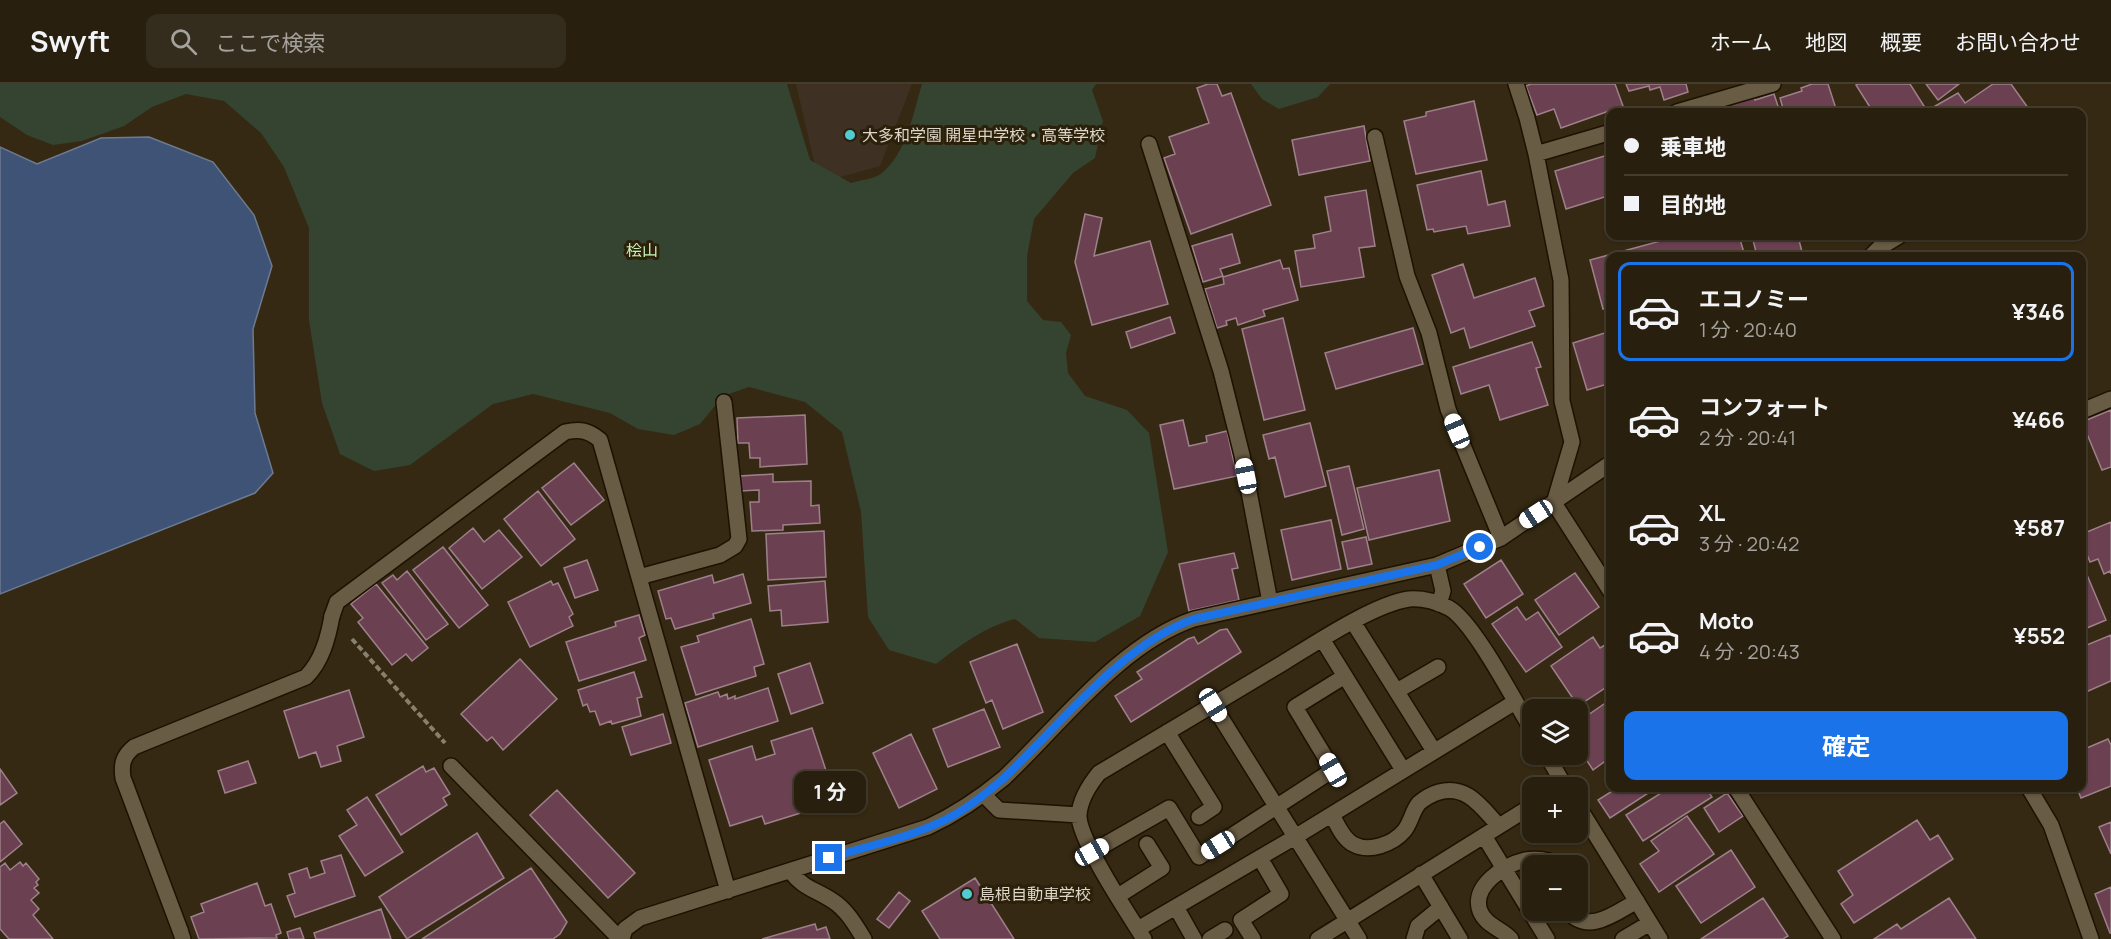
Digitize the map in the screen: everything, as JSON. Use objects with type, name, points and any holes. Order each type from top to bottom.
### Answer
[{"type":"street","points":[[1516,84],[1536,154],[1561,280],[1562,401],[1572,442],[1554,503],[1606,584]]},
{"type":"street","points":[[1691,108],[1773,84]]},
{"type":"street","points":[[1536,154],[1606,133]]},
{"type":"street","points":[[1375,137],[1407,276],[1429,333],[1448,409],[1501,538]]},
{"type":"street","points":[[1149,144],[1221,371],[1242,455],[1270,602]]},
{"type":"street","points":[[1875,252],[1892,240]]},
{"type":"street","points":[[2086,409],[2111,399]]},
{"type":"street","points":[[639,577],[720,555],[735,546],[739,539],[724,402]]},
{"type":"street","points":[[182,935],[123,778],[123,759],[134,747],[306,677],[328,641],[337,602],[565,432],[578,429],[591,433],[600,440],[729,891]]},
{"type":"street","points":[[452,766],[621,939],[625,929],[640,918],[928,827],[956,814],[984,795],[1020,762],[1116,666],[1166,631],[1194,619],[1437,565],[1501,538],[1606,467]]},
{"type":"street","points":[[1437,565],[1443,591],[1439,604]]},
{"type":"street","points":[[1515,702],[1296,837],[1176,907],[1141,934],[1085,841],[1079,815],[1088,787],[1099,773],[1322,639],[1383,608],[1409,599],[1425,600],[1451,609],[1471,629],[1515,702],[1522,714]]},
{"type":"street","points":[[1353,622],[1434,751]]},
{"type":"street","points":[[1322,639],[1403,771]]},
{"type":"street","points":[[1397,691],[1438,667]]},
{"type":"street","points":[[1092,852],[1169,808],[1198,857],[1333,770],[1295,706],[1345,676]]},
{"type":"street","points":[[1213,705],[1359,939]]},
{"type":"street","points":[[1167,732],[1214,807],[1199,817]]},
{"type":"street","points":[[1332,815],[1345,836],[1354,845],[1380,846],[1398,837],[1404,831],[1417,805],[1424,799],[1441,791],[1452,790],[1469,795],[1499,826]]},
{"type":"street","points":[[1739,792],[1833,939]]},
{"type":"street","points":[[2031,792],[2051,825],[2091,939]]},
{"type":"street","points":[[984,795],[999,810],[1079,815]]},
{"type":"street","points":[[1318,939],[1522,812]]},
{"type":"street","points":[[1588,822],[1660,939]]},
{"type":"street","points":[[1484,836],[1547,939]]},
{"type":"street","points":[[1118,896],[1162,868],[1147,844]]},
{"type":"street","points":[[1253,939],[1241,920],[1281,894],[1260,858]]},
{"type":"street","points":[[1511,939],[1485,920],[1479,903],[1482,888],[1505,870],[1522,862]]},
{"type":"street","points":[[790,871],[799,883],[836,902],[864,939]]},
{"type":"street","points":[[1421,874],[1460,939]]},
{"type":"street","points":[[1580,921],[1598,922],[1637,901]]},
{"type":"street","points":[[1176,907],[1194,939]]},
{"type":"street","points":[[1414,939],[1418,926],[1441,907]]},
{"type":"street","points":[[1623,939],[1650,923]]},
{"type":"street","points":[[1210,939],[1225,930]]},
{"type":"path","points":[[332,616],[450,748]]},
{"type":"shaded area","name":"大多和学園 開星中学校・高等学校","points":[[796,84],[912,84],[880,166],[819,183]]},
{"type":"green space","name":"桧山","points":[[0,84],[787,84],[810,160],[851,183],[879,175],[891,164],[908,132],[922,84],[1096,84],[1092,90],[1103,121],[1095,158],[1073,173],[1034,219],[1027,256],[1027,301],[1043,320],[1061,322],[1071,335],[1066,353],[1068,373],[1085,396],[1127,410],[1149,433],[1168,552],[1140,616],[1095,642],[1039,638],[1015,619],[983,632],[936,664],[889,650],[868,617],[861,512],[842,432],[805,402],[749,387],[723,396],[700,424],[674,435],[638,429],[610,413],[533,394],[493,404],[410,465],[374,471],[340,454],[322,403],[309,320],[309,228],[284,167],[261,133],[224,101],[186,94],[152,107],[124,126],[82,141],[53,145],[27,135],[0,117]]},
{"type":"green space","points":[[1251,84],[1330,84],[1318,97],[1279,109],[1262,99]]},
{"type":"water","points":[[149,137],[213,162],[254,215],[272,266],[253,329],[255,413],[273,473],[255,493],[0,594],[0,147],[37,164],[101,138]]},
{"type":"building","points":[[1217,84],[1222,96],[1231,93],[1271,205],[1191,234],[1164,158],[1175,154],[1169,137],[1209,123],[1197,88]]},
{"type":"building","points":[[1531,84],[1615,84],[1623,106],[1606,108],[1606,112],[1561,128],[1554,109],[1537,115],[1526,86]]},
{"type":"building","points":[[1626,84],[1686,84],[1688,92],[1664,100],[1660,87],[1650,90],[1649,86],[1629,91]]},
{"type":"building","points":[[1812,84],[1828,84],[1836,108],[1783,108],[1780,98],[1802,91],[1801,88]]},
{"type":"building","points":[[1910,84],[1924,106],[1921,108],[1870,108],[1856,85]]},
{"type":"building","points":[[1926,84],[1959,84],[1938,100]]},
{"type":"building","points":[[1993,84],[2011,84],[2028,108],[1932,108],[1958,93],[1965,103]]},
{"type":"building","points":[[1753,94],[1755,100],[1774,94],[1779,108],[1723,108],[1726,107],[1725,103]]},
{"type":"building","points":[[1474,101],[1487,160],[1416,174],[1404,121],[1426,116],[1426,112]]},
{"type":"building","points":[[1364,126],[1370,161],[1299,175],[1292,140]]},
{"type":"building","points":[[1606,156],[1606,197],[1566,209],[1555,171]]},
{"type":"building","points":[[1481,171],[1488,205],[1505,201],[1510,226],[1468,234],[1466,226],[1434,232],[1433,229],[1427,230],[1417,185]]},
{"type":"building","points":[[1366,190],[1375,246],[1359,248],[1364,277],[1301,287],[1295,251],[1315,248],[1313,235],[1331,231],[1325,197]]},
{"type":"building","points":[[1085,214],[1102,218],[1094,256],[1150,241],[1168,304],[1092,325],[1075,262]]},
{"type":"building","points":[[1232,234],[1240,263],[1220,269],[1223,276],[1203,282],[1192,246]]},
{"type":"building","points":[[1664,240],[1740,240],[1744,252],[1620,252]]},
{"type":"building","points":[[1753,240],[1799,240],[1802,252],[1756,252]]},
{"type":"building","points":[[1606,256],[1606,308],[1603,309],[1590,260]]},
{"type":"building","points":[[1280,260],[1283,269],[1289,268],[1298,300],[1263,310],[1265,316],[1238,325],[1236,318],[1226,321],[1227,325],[1217,328],[1205,289],[1224,284],[1223,277]]},
{"type":"building","points":[[1463,264],[1474,298],[1535,278],[1544,306],[1529,311],[1535,326],[1470,348],[1464,328],[1451,333],[1432,275]]},
{"type":"building","points":[[1170,317],[1175,333],[1131,348],[1126,332]]},
{"type":"building","points":[[1283,318],[1305,410],[1264,420],[1242,329]]},
{"type":"building","points":[[1413,328],[1423,364],[1336,389],[1325,353]]},
{"type":"building","points":[[1606,333],[1606,384],[1587,390],[1573,343]]},
{"type":"building","points":[[1532,342],[1541,367],[1536,368],[1548,405],[1500,420],[1489,385],[1461,394],[1453,367]]},
{"type":"building","points":[[2111,410],[2111,467],[2102,470],[2086,432],[2086,420]]},
{"type":"building","points":[[805,415],[807,464],[760,467],[760,458],[750,458],[749,443],[738,443],[737,418]]},
{"type":"building","points":[[1183,420],[1189,446],[1207,442],[1206,436],[1227,431],[1237,476],[1174,489],[1160,425]]},
{"type":"building","points":[[1310,423],[1326,486],[1285,497],[1275,457],[1269,459],[1263,435]]},
{"type":"building","points":[[574,463],[604,500],[571,525],[542,488]]},
{"type":"building","points":[[1349,466],[1364,529],[1342,535],[1327,471]]},
{"type":"building","points":[[1439,470],[1450,521],[1369,540],[1357,488]]},
{"type":"building","points":[[773,474],[773,482],[811,481],[811,506],[819,505],[820,523],[783,525],[783,530],[752,531],[750,502],[759,502],[759,490],[740,491],[740,476]]},
{"type":"building","points":[[538,491],[575,539],[541,566],[504,519]]},
{"type":"building","points":[[1331,520],[1341,569],[1292,580],[1281,530]]},
{"type":"building","points":[[2111,522],[2111,574],[2110,571],[2104,574],[2098,559],[2090,562],[2086,552],[2086,532]]},
{"type":"building","points":[[473,528],[484,542],[499,530],[522,557],[482,589],[449,548]]},
{"type":"building","points":[[824,531],[826,577],[768,580],[766,534]]},
{"type":"building","points":[[1366,537],[1372,564],[1348,569],[1342,542]]},
{"type":"building","points":[[443,547],[488,605],[459,628],[413,570]]},
{"type":"building","points":[[1234,553],[1238,568],[1232,569],[1239,600],[1189,611],[1179,564]]},
{"type":"building","points":[[587,560],[598,590],[575,598],[564,568]]},
{"type":"building","points":[[1501,560],[1523,594],[1486,618],[1464,584]]},
{"type":"building","points":[[407,571],[448,624],[426,640],[382,583],[393,575],[397,580]]},
{"type":"building","points":[[2086,572],[2106,620],[2086,628]]},
{"type":"building","points":[[1575,573],[1599,607],[1559,635],[1535,600]]},
{"type":"building","points":[[743,574],[751,603],[713,614],[714,618],[675,629],[671,618],[666,619],[658,591],[712,575],[714,583]]},
{"type":"building","points":[[551,581],[553,585],[558,583],[573,614],[569,617],[573,626],[530,647],[508,602]]},
{"type":"building","points":[[825,581],[828,622],[782,626],[781,610],[770,611],[768,586]]},
{"type":"building","points":[[376,584],[428,648],[412,661],[406,654],[392,665],[358,622],[363,618],[351,604]]},
{"type":"building","points":[[1517,607],[1526,620],[1538,612],[1562,647],[1526,672],[1492,624]]},
{"type":"building","points":[[639,615],[645,635],[639,638],[646,660],[579,681],[566,642],[616,626],[615,622]]},
{"type":"building","points":[[751,619],[764,664],[754,667],[756,676],[696,695],[681,647],[699,642],[697,636]]},
{"type":"building","points":[[1227,629],[1241,652],[1131,722],[1115,696],[1142,679],[1137,672],[1188,639],[1194,637],[1198,644],[1220,630]]},
{"type":"building","points":[[2111,635],[2111,681],[2086,692],[2086,645]]},
{"type":"building","points":[[1593,637],[1600,648],[1606,646],[1606,687],[1588,699],[1573,699],[1551,666]]},
{"type":"building","points":[[1017,644],[1043,712],[1003,729],[992,700],[986,703],[970,662]]},
{"type":"building","points":[[520,659],[557,699],[503,750],[492,737],[487,741],[461,714]]},
{"type":"building","points":[[810,663],[823,703],[791,714],[778,674]]},
{"type":"building","points":[[634,672],[642,697],[637,698],[641,716],[600,725],[595,711],[590,712],[587,704],[583,706],[578,690]]},
{"type":"building","points":[[768,688],[778,721],[698,747],[685,703],[718,692],[720,697],[727,694],[728,699],[735,696],[735,699]]},
{"type":"building","points":[[349,690],[364,737],[337,746],[341,761],[321,767],[316,752],[299,758],[284,711]]},
{"type":"building","points":[[1604,704],[1606,708],[1606,761],[1593,770],[1588,762],[1588,715]]},
{"type":"building","points":[[984,709],[1000,747],[948,767],[933,729]]},
{"type":"building","points":[[663,714],[671,743],[631,755],[622,727]]},
{"type":"building","points":[[812,728],[833,792],[801,802],[804,812],[765,824],[762,816],[730,826],[709,760],[752,746],[756,760],[775,754],[771,741]]},
{"type":"building","points":[[911,734],[937,789],[899,808],[873,753]]},
{"type":"building","points":[[2108,739],[2111,745],[2111,786],[2081,798],[2079,792],[2086,792],[2086,748]]},
{"type":"building","points":[[248,761],[256,783],[225,793],[218,771]]},
{"type":"building","points":[[423,766],[426,772],[434,768],[450,794],[443,798],[447,805],[401,835],[376,795]]},
{"type":"building","points":[[0,769],[17,793],[0,805]]},
{"type":"building","points":[[557,790],[635,873],[608,898],[530,815]]},
{"type":"building","points":[[1611,792],[1650,792],[1610,818],[1598,800]]},
{"type":"building","points":[[1663,792],[1709,792],[1712,797],[1643,841],[1626,815]]},
{"type":"building","points":[[1727,793],[1743,816],[1719,832],[1704,808]]},
{"type":"building","points":[[367,797],[403,852],[365,876],[339,836],[357,825],[347,810]]},
{"type":"building","points":[[1687,816],[1714,854],[1659,892],[1640,864],[1659,851],[1651,841]]},
{"type":"building","points":[[1917,820],[1930,840],[1938,835],[1953,859],[1854,923],[1841,904],[1853,895],[1838,871]]},
{"type":"building","points":[[4,821],[22,844],[0,862],[0,824]]},
{"type":"building","points":[[2111,822],[2111,854],[2099,827]]},
{"type":"building","points":[[477,833],[504,878],[407,939],[379,897]]},
{"type":"building","points":[[1731,850],[1755,887],[1701,923],[1676,886]]},
{"type":"building","points":[[341,855],[355,896],[295,917],[287,896],[295,893],[289,874],[307,868],[310,878],[325,873],[321,861]]},
{"type":"building","points":[[20,862],[23,866],[26,863],[39,879],[36,882],[38,885],[34,888],[39,893],[31,900],[39,909],[33,915],[53,939],[9,939],[0,929],[0,867],[5,863],[10,870]]},
{"type":"building","points":[[531,868],[567,922],[560,934],[553,939],[422,939]]},
{"type":"building","name":"島根自動車学校","points":[[975,878],[1014,939],[940,939],[922,911]]},
{"type":"building","points":[[257,883],[265,906],[271,904],[281,933],[276,935],[277,938],[199,939],[191,917],[204,912],[201,904]]},
{"type":"building","points":[[2111,887],[2111,933],[2110,933],[2095,894]]},
{"type":"building","points":[[899,892],[910,901],[889,928],[877,919]]},
{"type":"building","points":[[1763,898],[1788,936],[1783,939],[1701,939]]},
{"type":"building","points":[[1949,898],[1976,939],[1874,939],[1897,924],[1901,929]]},
{"type":"building","points":[[381,909],[391,939],[316,939],[314,933]]},
{"type":"building","points":[[815,924],[817,930],[826,927],[830,939],[762,939]]},
{"type":"building","points":[[300,928],[304,939],[289,939],[287,932]]},
{"type":"place","name":"大多和学園 開星中学校・高等学校","points":[[850,135]]},
{"type":"place","name":"島根自動車学校","points":[[967,894]]},
{"type":"route","points":[[829,858],[928,827],[956,814],[1004,778],[1116,666],[1166,631],[1180,624],[1437,565],[1480,547]]}]
